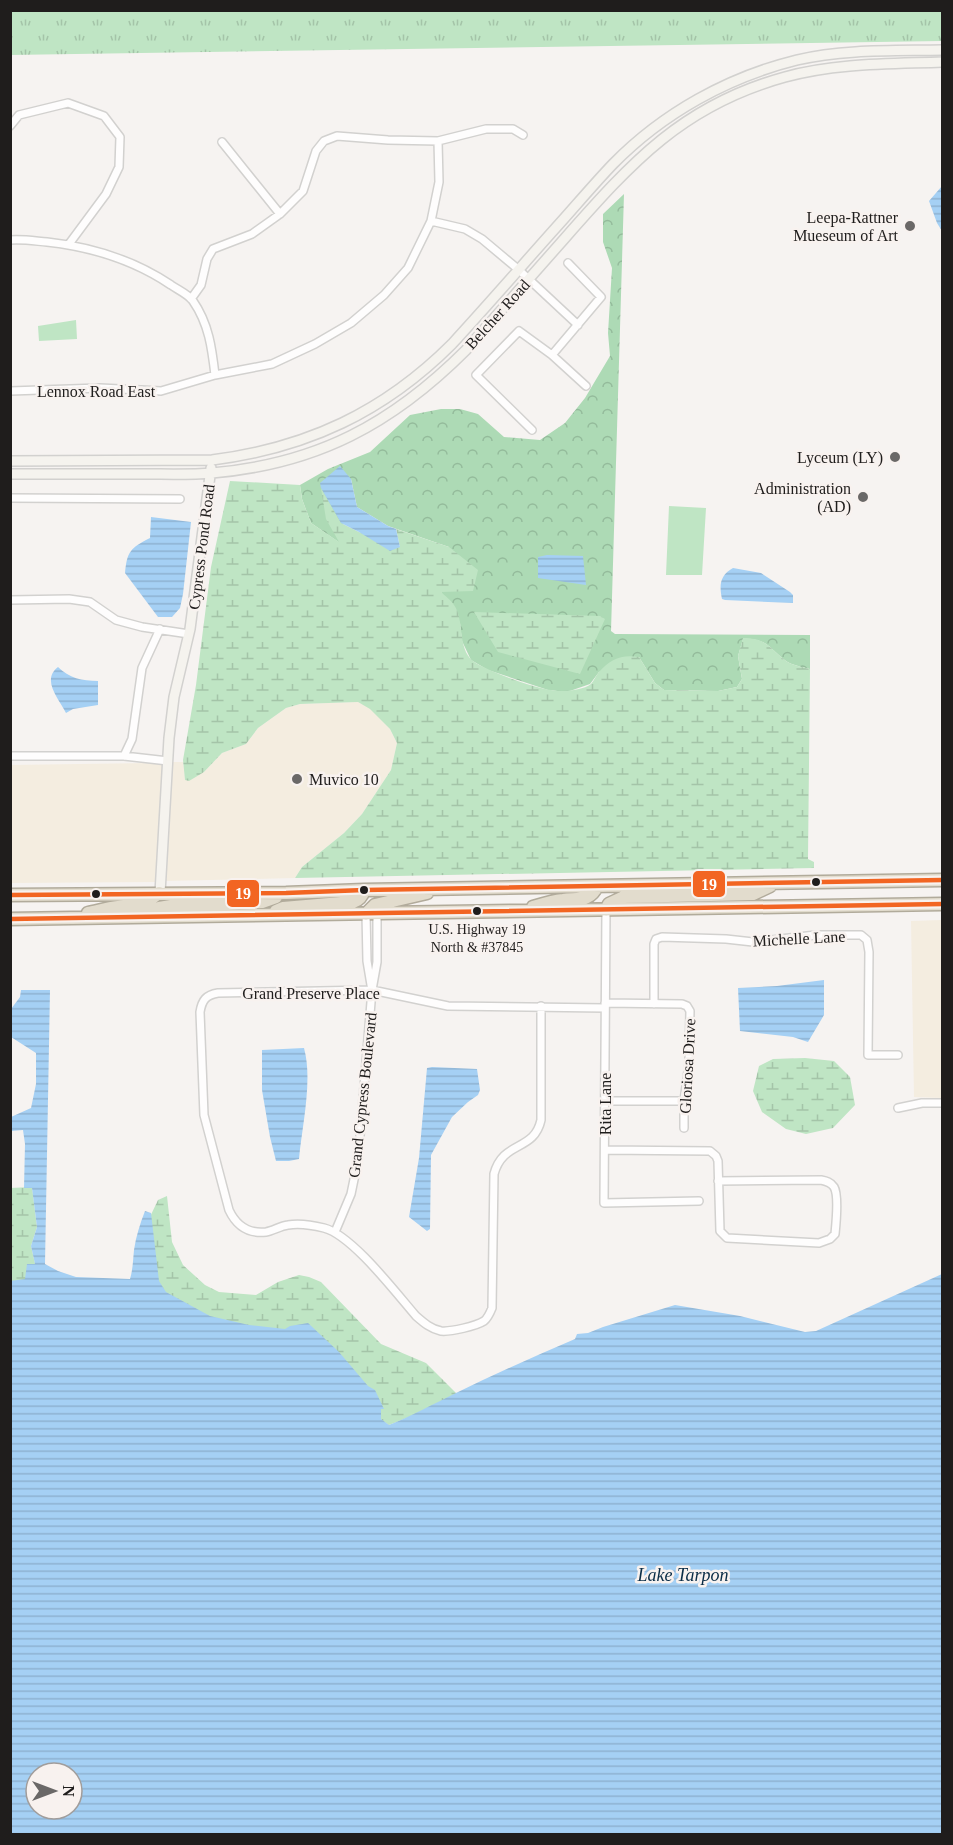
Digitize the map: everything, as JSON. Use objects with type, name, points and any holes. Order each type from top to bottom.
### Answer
[{"type":"highway","points":[[14,896],[942,880]]},
{"type":"highway","points":[[606,910],[609,904],[624,897],[753,894],[774,884]]},
{"type":"highway","points":[[512,912],[561,900],[583,899],[594,893],[597,886]]},
{"type":"highway","points":[[372,914],[375,905],[404,900],[446,888]]},
{"type":"highway","points":[[267,916],[283,908],[352,902],[362,896],[364,890]]},
{"type":"highway","points":[[67,918],[116,907],[137,906],[160,893]]},
{"type":"highway","points":[[131,918],[159,908],[262,902],[286,893]]},
{"type":"highway","points":[[10,919],[942,904]]},
{"type":"main road","name":"Belcher Road","points":[[10,461],[212,460],[240,456],[300,441],[345,422],[404,387],[433,363],[601,177],[634,144],[684,107],[718,88],[772,68],[819,56],[942,50]]},
{"type":"main road","name":"Belcher Road","points":[[10,474],[210,473],[260,466],[314,452],[347,438],[392,413],[441,375],[630,166],[676,128],[704,110],[756,86],[810,72],[865,65],[942,62]]},
{"type":"main road","name":"Cypress Pond Road","points":[[160,893],[174,697],[189,633],[212,460]]},
{"type":"street","points":[[10,126],[19,115],[68,103],[104,116],[120,137],[119,167],[106,194],[69,244]]},
{"type":"street","points":[[191,299],[201,285],[207,259],[213,249],[252,234],[280,214],[303,191],[316,151],[324,141],[337,136],[438,141],[486,129],[513,129],[523,135]]},
{"type":"street","name":"Lennox Road East","points":[[10,391],[100,388],[161,391],[215,375],[272,364],[308,348],[351,323],[384,295],[408,267],[431,220],[439,182],[438,141]]},
{"type":"street","points":[[222,142],[280,214]]},
{"type":"street","points":[[431,220],[465,229],[482,239],[578,325]]},
{"type":"street","points":[[10,240],[69,244],[100,251],[152,272],[191,299],[204,318],[215,375]]},
{"type":"street","points":[[552,355],[601,297],[568,263]]},
{"type":"street","points":[[532,430],[476,375],[519,331],[552,355],[586,386]]},
{"type":"street","points":[[10,498],[180,499]]},
{"type":"street","name":"Cypress Pond Road","points":[[10,600],[69,598],[90,602],[116,620],[189,633]]},
{"type":"street","points":[[124,756],[132,739],[142,668],[160,629]]},
{"type":"street","points":[[10,756],[124,756],[168,761]]},
{"type":"street","name":"Rita Lane","points":[[606,910],[604,1203],[699,1201]]},
{"type":"street","name":"Grand Cypress Boulevard","points":[[372,914],[367,961],[372,990]]},
{"type":"street","name":"Grand Cypress Boulevard","points":[[335,1232],[351,1194],[358,1160],[372,990],[377,962],[372,914]]},
{"type":"street","name":"Michelle Lane","points":[[654,1004],[654,944],[656,939],[662,937],[753,942],[816,935],[861,935],[867,940],[869,952],[868,1055],[898,1055]]},
{"type":"street","name":"Grand Preserve Place","points":[[335,1232],[326,1228],[300,1224],[287,1225],[265,1232],[252,1231],[240,1227],[233,1219],[204,1115],[200,1012],[205,998],[218,993],[372,990],[448,1006],[654,1004],[687,1006]]},
{"type":"street","points":[[335,1232],[351,1243],[425,1324],[440,1330],[454,1331],[480,1323],[489,1315],[492,1308],[494,1174],[496,1165],[506,1152],[530,1140],[540,1126],[542,1006]]},
{"type":"street","name":"Gloriosa Drive","points":[[684,1128],[684,1101],[690,1048],[690,1011],[687,1006]]},
{"type":"street","points":[[605,1101],[684,1101]]},
{"type":"street","points":[[897,1108],[922,1103],[942,1103]]},
{"type":"street","points":[[605,1150],[710,1151],[718,1161],[718,1182],[720,1231],[727,1238],[819,1243],[830,1239],[834,1234],[836,1194],[828,1182],[821,1180],[718,1182]]},
{"type":"shaded area","points":[[358,702],[370,708],[390,729],[397,743],[391,770],[362,814],[344,833],[302,867],[295,878],[164,881],[172,762],[183,762],[185,779],[204,772],[222,753],[246,744],[258,728],[286,708],[300,704]]},
{"type":"shaded area","points":[[149,763],[163,765],[156,882],[11,883],[10,765]]},
{"type":"shaded area","points":[[942,920],[942,1098],[914,1097],[911,921]]},
{"type":"green space","points":[[11,10],[942,10],[942,41],[10,55]]},
{"type":"green space","points":[[624,194],[611,631],[615,634],[810,635],[810,669],[788,662],[763,642],[743,639],[738,656],[742,679],[737,687],[718,691],[664,690],[655,683],[639,657],[599,672],[590,684],[567,692],[548,690],[488,670],[471,660],[462,641],[460,623],[441,592],[449,547],[388,526],[357,507],[351,479],[340,543],[311,523],[302,499],[300,485],[328,469],[370,452],[410,415],[441,409],[460,409],[478,414],[504,437],[540,440],[565,423],[585,398],[610,356],[608,333],[612,268],[603,242],[603,214]]},
{"type":"green space","points":[[76,320],[77,339],[39,341],[38,326]]},
{"type":"green space","points":[[230,481],[300,485],[302,499],[311,523],[339,542],[326,519],[321,488],[341,523],[359,532],[400,547],[396,529],[449,547],[478,570],[473,591],[441,592],[453,603],[457,611],[468,656],[479,665],[523,683],[555,691],[577,690],[591,684],[599,672],[612,661],[633,656],[639,657],[655,683],[664,690],[718,691],[737,687],[742,679],[738,656],[743,638],[763,642],[788,662],[810,669],[808,859],[814,862],[814,868],[295,878],[302,867],[344,833],[362,814],[391,770],[397,743],[390,729],[370,709],[358,702],[300,704],[286,708],[258,728],[246,744],[222,753],[204,772],[189,781],[185,780],[183,760],[196,685],[211,567]]},
{"type":"green space","points":[[669,506],[706,508],[702,575],[666,575]]},
{"type":"green space","points":[[474,612],[600,616],[605,619],[580,674],[498,652]]},
{"type":"green space","points":[[805,1058],[834,1061],[850,1077],[855,1105],[833,1128],[806,1134],[786,1129],[762,1112],[753,1091],[759,1066],[773,1059]]},
{"type":"green space","points":[[32,1187],[37,1227],[31,1246],[39,1281],[10,1311],[10,1188]]},
{"type":"green space","points":[[167,1196],[172,1242],[183,1265],[205,1285],[219,1292],[256,1295],[278,1282],[299,1275],[321,1282],[381,1344],[426,1363],[459,1396],[426,1414],[409,1417],[389,1425],[371,1413],[372,1409],[383,1409],[276,1340],[153,1304],[148,1221],[158,1200]]},
{"type":"water","points":[[942,186],[942,231],[929,201]]},
{"type":"water","points":[[340,466],[351,479],[357,507],[396,529],[400,547],[390,551],[341,523],[320,483]]},
{"type":"water","points":[[151,517],[191,522],[183,594],[180,608],[172,617],[158,617],[125,573],[131,551],[150,538]]},
{"type":"water","points":[[583,556],[586,585],[538,578],[538,557]]},
{"type":"water","points":[[733,568],[761,573],[790,592],[793,595],[793,603],[722,599],[721,581],[725,574]]},
{"type":"water","points":[[58,667],[76,678],[98,681],[98,705],[73,709],[66,713],[51,684],[53,672]]},
{"type":"water","points":[[824,980],[824,1015],[808,1042],[793,1037],[740,1031],[738,988]]},
{"type":"water","name":"Lake Tarpon","points":[[21,990],[50,990],[45,1264],[76,1277],[130,1279],[140,1225],[145,1211],[151,1213],[159,1281],[166,1292],[210,1316],[249,1325],[285,1329],[308,1323],[339,1352],[368,1386],[375,1390],[384,1409],[381,1409],[381,1419],[389,1425],[575,1339],[577,1334],[588,1333],[675,1305],[740,1316],[805,1332],[816,1331],[942,1274],[942,1834],[11,1834],[10,1281],[25,1279],[27,1264],[35,1264],[31,1246],[37,1227],[32,1188],[24,1188],[23,1130],[11,1131],[11,1117],[31,1108],[36,1084],[36,1053],[11,1037],[11,1009],[20,997]]},
{"type":"water","points":[[304,1048],[307,1088],[299,1159],[276,1161],[262,1090],[262,1050]]},
{"type":"water","points":[[427,1068],[477,1069],[480,1090],[478,1095],[452,1117],[431,1155],[430,1229],[427,1231],[409,1217],[419,1158]]},
{"type":"transit line","name":"19","points":[[10,895],[286,893],[942,880]]},
{"type":"transit line","name":"19","points":[[10,919],[942,904]]},
{"type":"place","name":"Leepa-Rattner Mueseum of Art","points":[[910,226]]},
{"type":"place","name":"Lyceum (LY)","points":[[895,457]]},
{"type":"place","name":"Administration (AD)","points":[[863,497]]},
{"type":"place","name":"Muvico 10","points":[[297,779]]},
{"type":"place","name":"U.S. Highway 19 North & #37845","points":[[477,911]]}]
